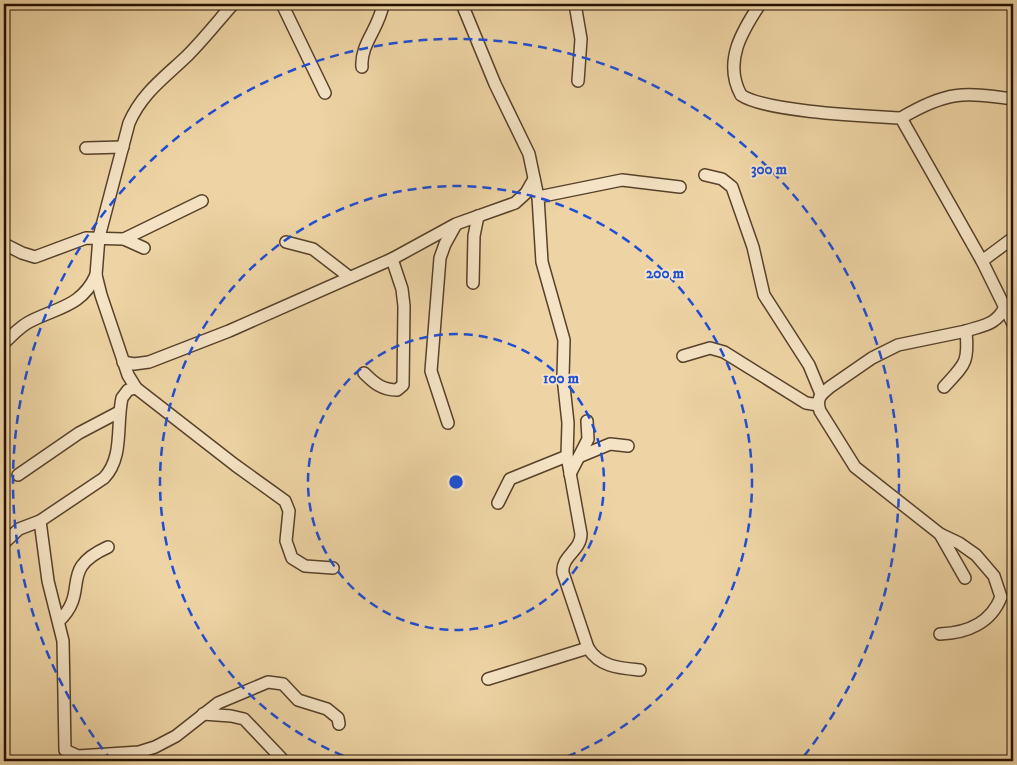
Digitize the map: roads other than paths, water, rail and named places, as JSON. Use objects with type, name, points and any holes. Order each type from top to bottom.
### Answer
[{"type":"street","points":[[4,343],[30,321],[78,300],[91,287],[96,275],[99,237],[129,123],[149,90],[187,56],[233,4]]},
{"type":"street","points":[[282,4],[325,93]]},
{"type":"street","points":[[362,68],[362,56],[381,15],[383,4]]},
{"type":"street","points":[[462,4],[495,84],[526,146],[538,197],[542,262],[564,340],[563,377],[568,423],[567,456],[581,540],[578,547],[566,560],[562,569],[567,589],[588,648],[594,658],[603,664],[640,670]]},
{"type":"street","points":[[575,4],[581,39],[578,81]]},
{"type":"street","points":[[760,4],[741,33],[736,47],[734,78],[740,95],[758,103],[841,114],[901,118],[931,100],[946,96],[971,94],[1013,100]]},
{"type":"street","points":[[901,118],[982,261],[1013,324]]},
{"type":"street","points":[[86,148],[123,147]]},
{"type":"street","points":[[705,174],[722,179],[732,187],[750,239],[764,295],[798,346],[819,400],[855,467],[940,534],[959,543],[984,562],[994,576],[1001,592],[999,603],[984,621],[962,632],[940,634]]},
{"type":"street","points":[[123,362],[142,364],[229,331],[348,276],[392,259],[456,224],[515,203],[526,193],[534,179]]},
{"type":"street","points":[[538,197],[622,180],[680,188]]},
{"type":"street","points":[[124,240],[202,201]]},
{"type":"street","points":[[473,283],[474,236],[478,216]]},
{"type":"street","points":[[448,423],[431,372],[440,258],[456,224]]},
{"type":"street","points":[[4,244],[35,257],[86,238],[99,237],[124,240],[144,248]]},
{"type":"street","points":[[982,261],[1013,238]]},
{"type":"street","points":[[286,242],[313,249],[348,276]]},
{"type":"street","points":[[364,372],[373,382],[385,389],[397,390],[403,385],[403,297],[398,274],[392,259]]},
{"type":"street","points":[[96,275],[123,362],[128,376],[136,388],[235,465],[285,500],[289,511],[286,541],[292,558],[305,566],[333,568]]},
{"type":"street","points":[[683,356],[715,348],[806,403],[819,400],[872,358],[898,345],[990,325],[997,319],[1005,307]]},
{"type":"street","points":[[944,387],[962,368],[968,356],[966,331]]},
{"type":"street","points":[[4,542],[19,529],[40,521],[104,478],[111,471],[117,458],[119,412],[124,393],[136,388]]},
{"type":"street","points":[[18,475],[79,433],[119,412]]},
{"type":"street","points":[[570,474],[581,456],[588,439],[587,421]]},
{"type":"street","points":[[581,456],[610,444],[628,446]]},
{"type":"street","points":[[498,503],[510,478],[567,456]]},
{"type":"street","points":[[40,521],[48,580],[64,641],[63,756],[138,752],[155,748],[176,736],[218,703],[268,682],[278,682],[286,687],[298,700],[333,713],[339,724]]},
{"type":"street","points":[[940,534],[965,578]]},
{"type":"street","points":[[59,621],[72,606],[76,594],[76,574],[81,564],[108,548]]},
{"type":"street","points":[[488,679],[588,648]]},
{"type":"street","points":[[203,714],[244,719],[284,761]]}]
